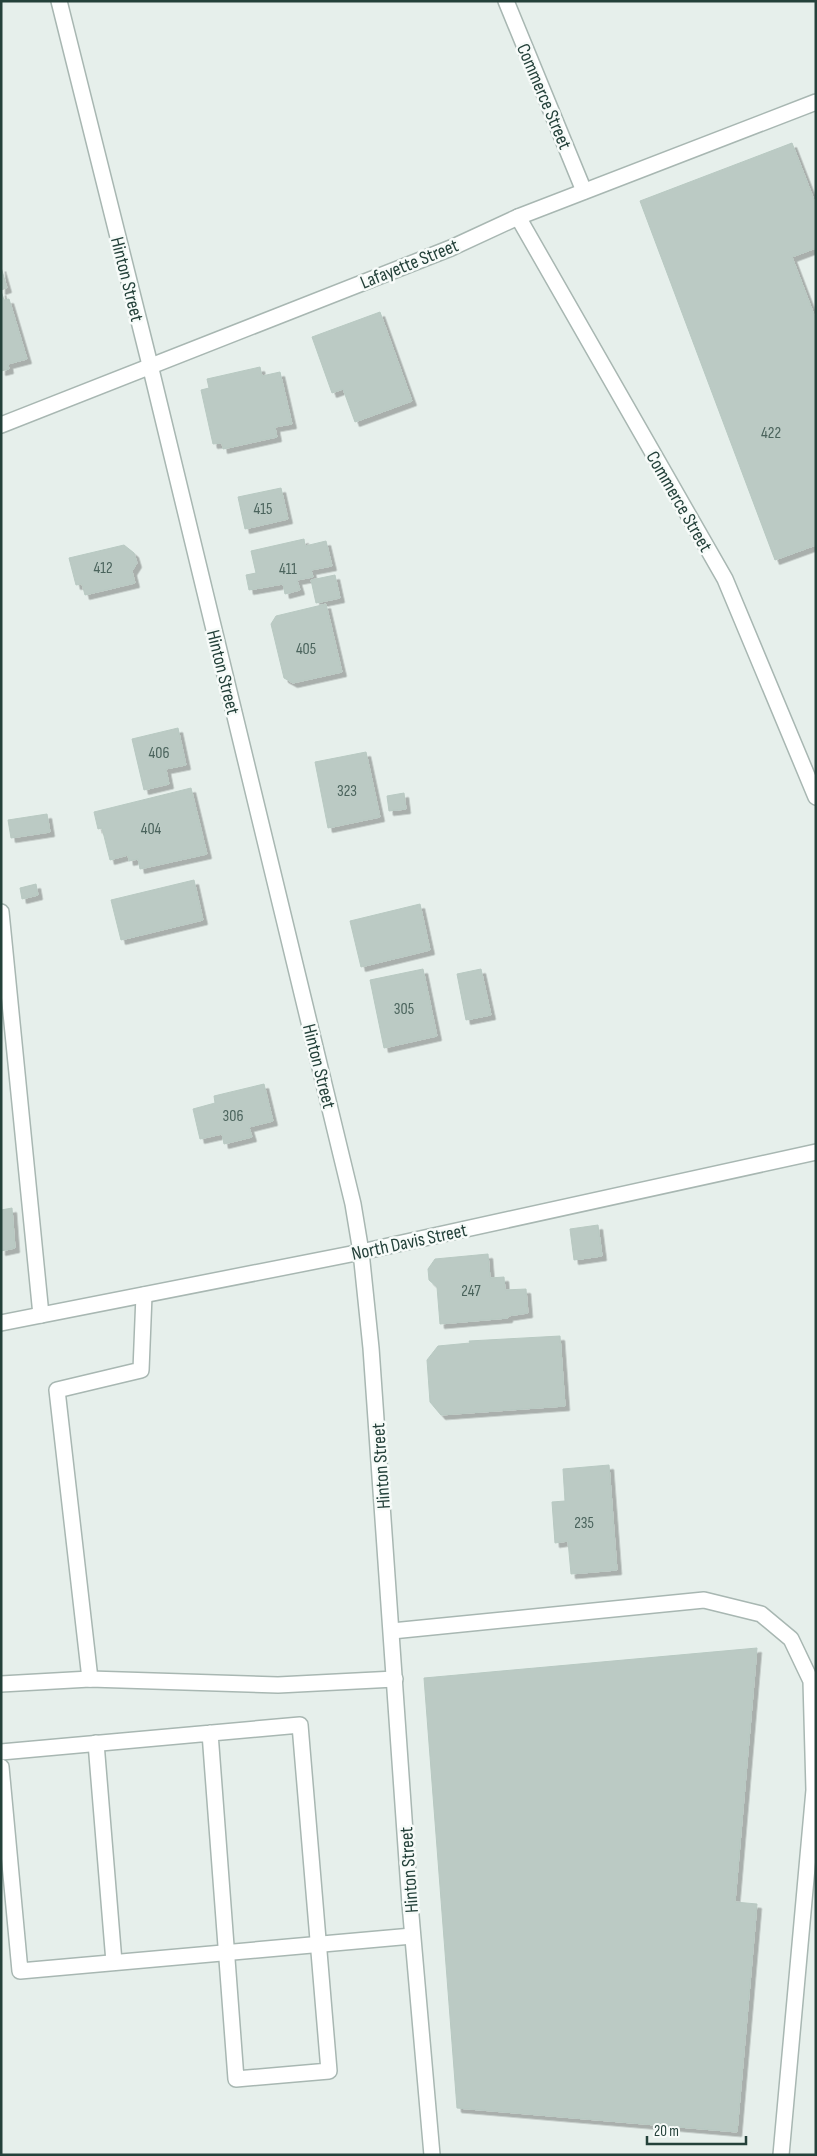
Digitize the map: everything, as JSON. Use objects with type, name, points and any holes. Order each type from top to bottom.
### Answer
[{"type":"street","name":"Hinton Street","points":[[59,1],[150,365],[353,1204],[361,1252],[371,1348],[412,1936],[432,2155]]},
{"type":"street","name":"Commerce Street","points":[[506,1],[584,191]]},
{"type":"street","name":"Lafayette Street","points":[[1,425],[451,248],[518,217],[816,102]]},
{"type":"street","name":"Commerce Street","points":[[518,217],[725,579],[816,797]]},
{"type":"street","points":[[1,912],[41,1315]]},
{"type":"street","name":"North Davis Street","points":[[1,1323],[361,1252],[816,1152]]},
{"type":"street","points":[[90,1679],[57,1390],[141,1370],[144,1295]]},
{"type":"street","points":[[392,1631],[704,1600],[761,1614],[791,1639],[811,1681],[814,1790],[781,2155]]},
{"type":"street","points":[[1,1684],[90,1679],[278,1685],[395,1679]]},
{"type":"street","points":[[1,1752],[96,1743],[300,1725],[330,2071],[236,2079],[210,1733]]},
{"type":"street","points":[[96,1743],[114,1962]]},
{"type":"street","points":[[1,1767],[20,1971],[412,1936]]},
{"type":"building","points":[[792,143],[816,205],[816,248],[792,257],[816,320],[816,545],[775,560],[640,201]]},
{"type":"building","points":[[1,267],[7,288],[1,290]]},
{"type":"building","points":[[1,291],[4,300],[9,299],[27,359],[8,364],[9,369],[1,371]]},
{"type":"building","points":[[380,312],[412,401],[355,422],[343,389],[332,393],[312,337]]},
{"type":"building","points":[[260,367],[262,376],[280,372],[292,424],[275,427],[277,437],[223,449],[222,443],[213,444],[201,390],[209,388],[207,379]]},
{"type":"building","points":[[281,488],[288,519],[245,529],[238,497]]},
{"type":"building","points":[[304,539],[305,546],[326,541],[332,566],[311,570],[313,577],[297,580],[300,590],[285,594],[283,584],[249,590],[246,575],[256,573],[251,551]]},
{"type":"building","points":[[124,545],[134,553],[137,563],[132,571],[135,583],[85,595],[82,584],[76,585],[69,558]]},
{"type":"building","points":[[335,575],[340,598],[316,603],[311,580]]},
{"type":"building","points":[[326,604],[342,672],[293,683],[284,678],[271,624],[276,616]]},
{"type":"building","points":[[178,728],[186,765],[166,769],[169,784],[144,790],[132,739]]},
{"type":"building","points":[[366,752],[380,817],[328,828],[315,762]]},
{"type":"building","points":[[191,788],[207,854],[140,869],[138,859],[129,861],[128,855],[110,860],[102,828],[98,829],[94,812]]},
{"type":"building","points":[[404,793],[406,809],[389,811],[387,796]]},
{"type":"building","points":[[47,814],[50,832],[11,838],[8,820]]},
{"type":"building","points":[[194,880],[203,920],[121,940],[111,900]]},
{"type":"building","points":[[36,884],[38,895],[22,899],[20,888]]},
{"type":"building","points":[[420,904],[430,950],[361,967],[350,921]]},
{"type":"building","points":[[423,969],[437,1036],[384,1048],[370,980]]},
{"type":"building","points":[[481,969],[491,1015],[466,1020],[457,974]]},
{"type":"building","points":[[264,1084],[273,1121],[249,1127],[252,1137],[224,1144],[222,1134],[200,1139],[193,1109],[215,1103],[214,1096]]},
{"type":"building","points":[[12,1208],[15,1248],[1,1251],[1,1210]]},
{"type":"building","points":[[598,1225],[602,1256],[574,1260],[570,1229]]},
{"type":"building","points":[[488,1254],[490,1278],[504,1277],[505,1290],[526,1289],[528,1313],[508,1316],[508,1318],[440,1324],[437,1287],[429,1280],[428,1269],[435,1259]]},
{"type":"building","points":[[560,1336],[565,1406],[441,1415],[430,1402],[427,1360],[438,1346],[470,1343],[469,1341]]},
{"type":"building","points":[[609,1465],[617,1570],[571,1574],[568,1541],[555,1543],[552,1502],[565,1501],[563,1469]]},
{"type":"building","points":[[757,1648],[735,1902],[757,1904],[737,2132],[457,2108],[424,1678]]}]
